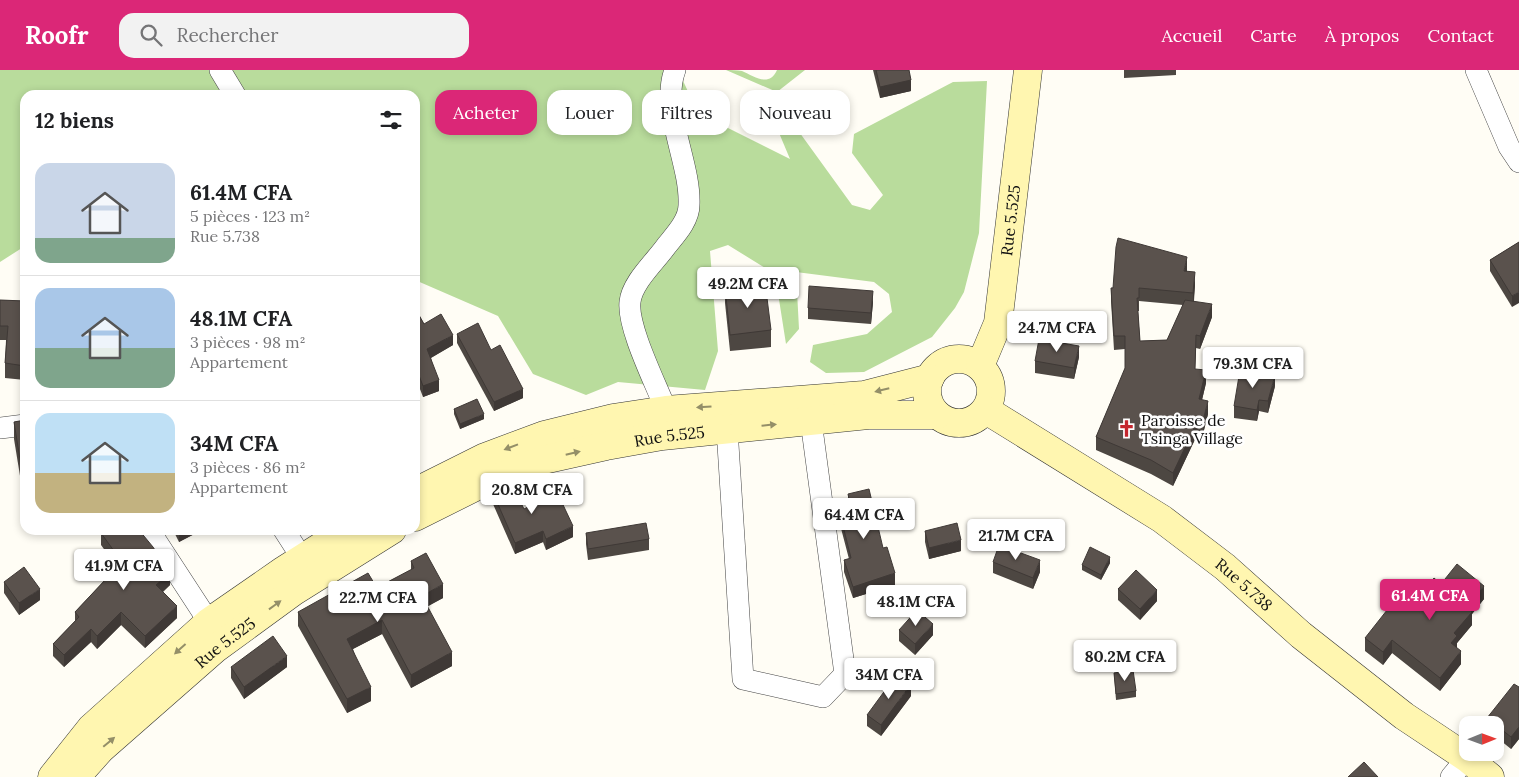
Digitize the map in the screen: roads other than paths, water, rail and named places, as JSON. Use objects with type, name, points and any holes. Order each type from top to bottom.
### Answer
[{"type":"street","points":[[220,70],[232,90]]},
{"type":"street","points":[[666,410],[632,322],[630,301],[636,286],[682,226],[690,207],[672,104],[670,82],[675,70]]},
{"type":"street","name":"Rue 5.525","points":[[980,366],[998,323],[1028,70]]},
{"type":"street","points":[[1476,70],[1508,147],[1519,162]]},
{"type":"street","points":[[962,359],[980,366],[990,382],[990,401],[986,410],[969,422],[948,422],[938,415],[928,398],[930,378],[935,370],[952,360],[962,359]]},
{"type":"street","name":"Rue 5.525","points":[[420,490],[485,458],[544,435],[613,418],[666,410],[864,394],[930,378]]},
{"type":"street","name":"Rue 5.738","points":[[986,410],[1162,519],[1225,567],[1301,635],[1404,716],[1459,768],[1490,777]]},
{"type":"street","name":"Rue 5.525","points":[[420,514],[483,483],[543,460],[662,436],[868,415],[938,415]]},
{"type":"street","points":[[728,430],[743,679],[823,697],[844,674],[811,421]]},
{"type":"street","points":[[0,428],[20,426]]},
{"type":"street","points":[[152,535],[209,622]]},
{"type":"street","points":[[287,535],[302,558]]},
{"type":"street","name":"Rue 5.525","points":[[52,777],[91,728],[209,622],[339,535]]},
{"type":"street","name":"Rue 5.525","points":[[76,777],[101,749],[215,649],[293,592],[384,535]]},
{"type":"place","name":"Paroisse de Tsinga Village","points":[[1127,429]]}]
